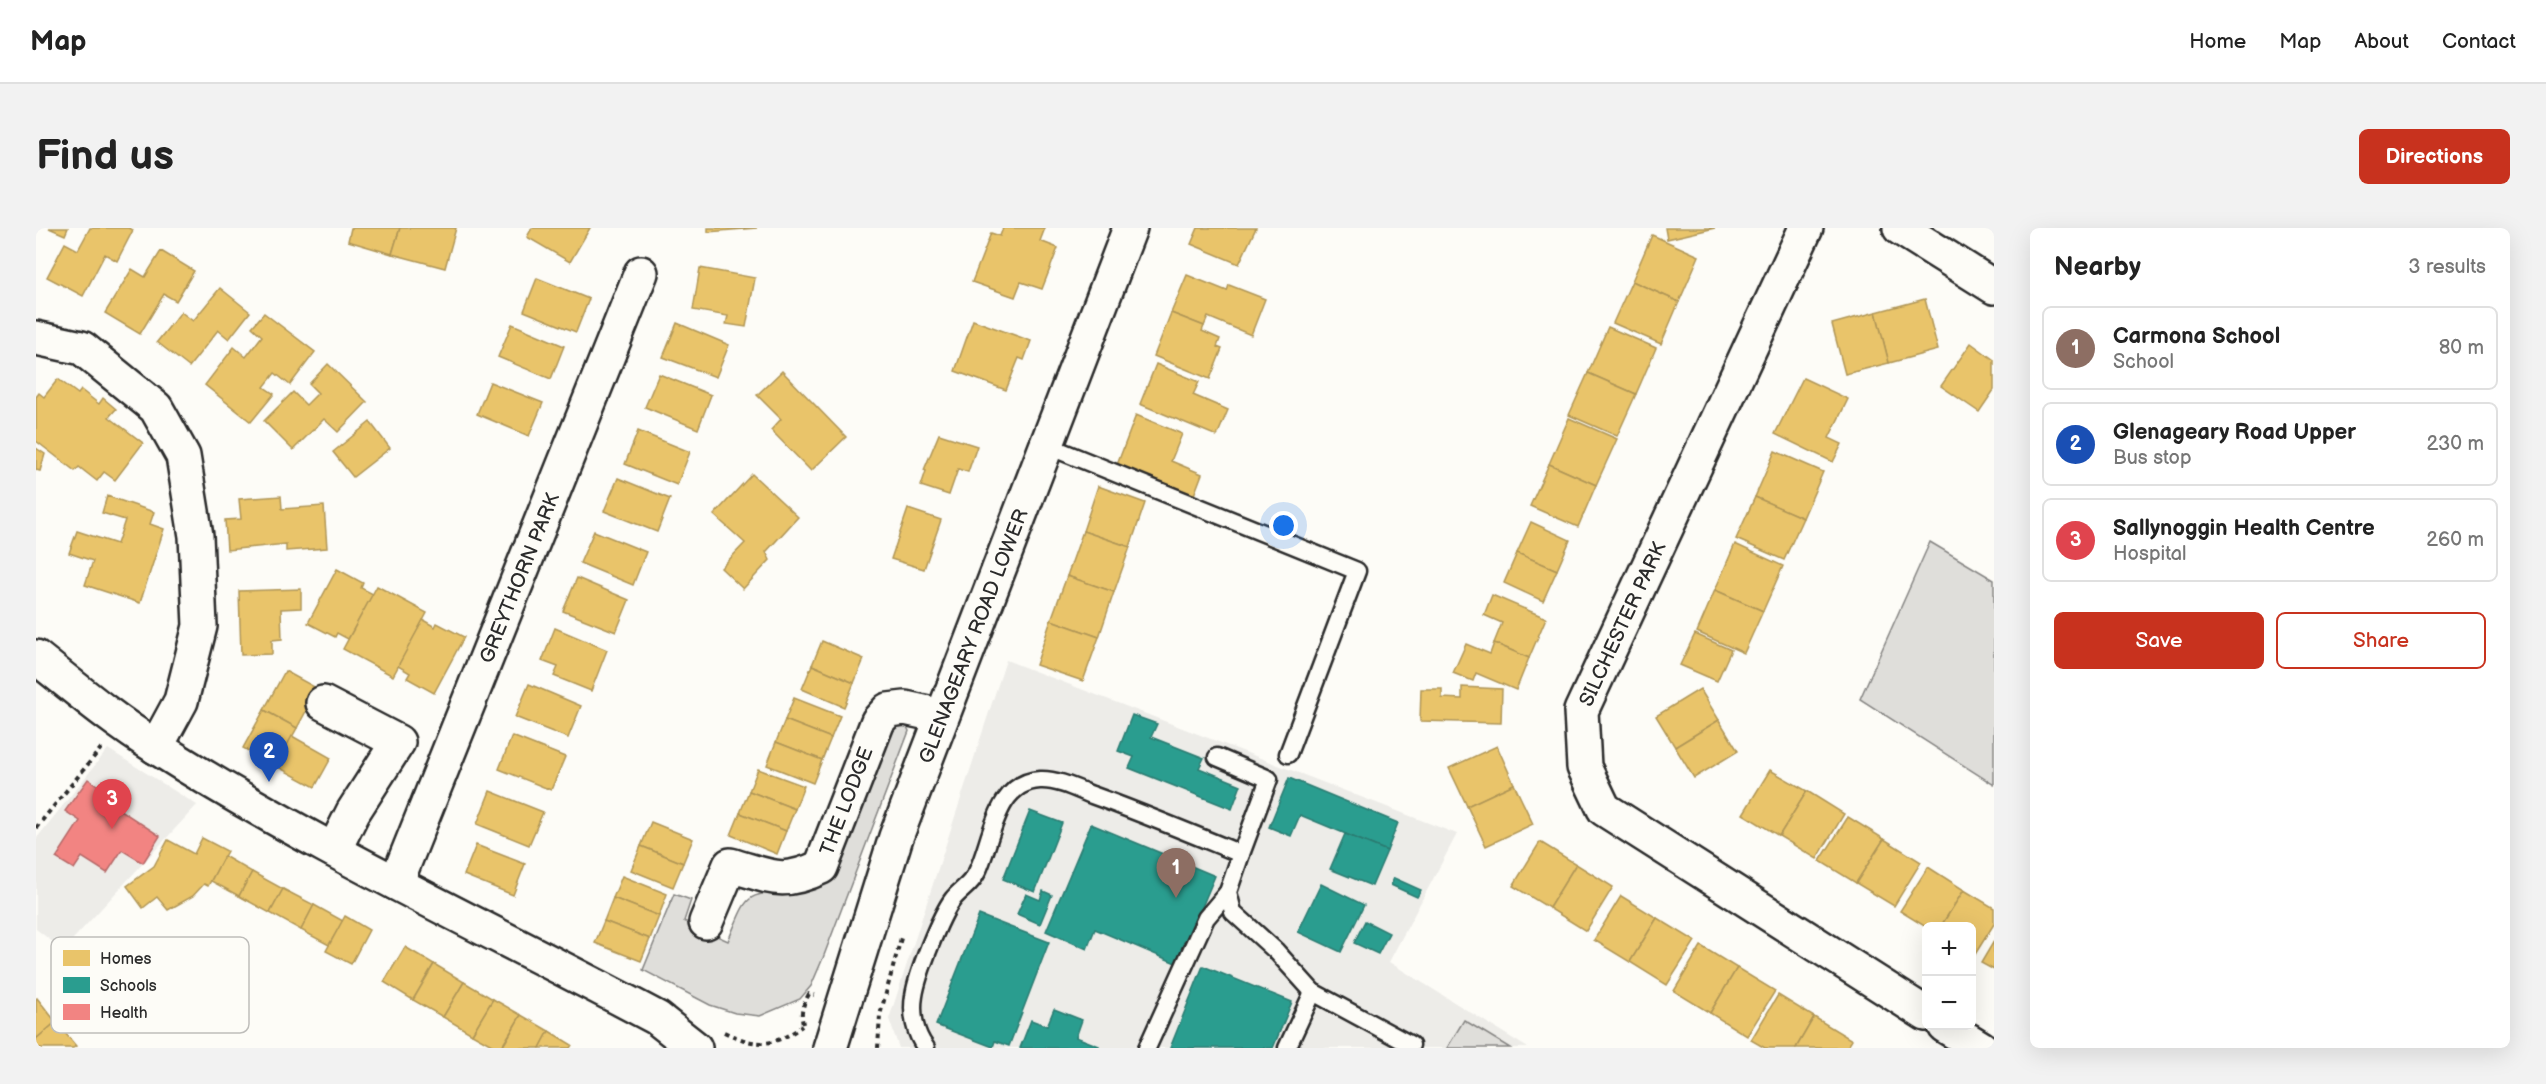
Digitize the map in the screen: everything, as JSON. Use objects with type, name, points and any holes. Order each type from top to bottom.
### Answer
[{"type":"street","name":"GLENAGEARY ROAD LOWER","points":[[830,1048],[896,837],[1130,228]]},
{"type":"street","name":"SILCHESTER PARK","points":[[1806,228],[1581,711],[1584,767],[1604,809],[1922,1011]]},
{"type":"street","points":[[1900,228],[1994,287]]},
{"type":"street","name":"GREYTHORN PARK","points":[[396,883],[641,273]]},
{"type":"street","points":[[36,338],[82,348],[156,408],[183,456],[196,536],[200,626],[181,701],[156,747]]},
{"type":"street","points":[[36,657],[121,723],[156,747],[269,814],[396,883],[637,1007],[693,1039]]},
{"type":"street","points":[[323,703],[398,742],[353,812],[334,850]]},
{"type":"street","name":"THE LODGE","points":[[706,922],[730,865],[781,879],[801,877],[821,867],[878,721],[888,710],[905,708],[942,716]]},
{"type":"street","points":[[1952,1030],[1981,1048]]},
{"type":"lane","points":[[1046,445],[1357,571],[1288,754]]},
{"type":"lane","points":[[1148,1048],[1206,918],[1228,892],[1269,779],[1217,757]]},
{"type":"lane","points":[[926,1048],[916,1035],[914,997],[929,951],[942,916],[954,898],[970,884],[978,871],[997,816],[1017,786],[1040,780],[1066,785],[1241,854]]},
{"type":"lane","points":[[1228,892],[1233,912],[1276,951],[1313,992],[1411,1045],[1409,1048]]},
{"type":"lane","points":[[1287,1048],[1313,992]]},
{"type":"path","points":[[36,828],[121,723]]},
{"type":"path","points":[[803,1025],[801,1011],[809,994],[816,996],[815,1002]]},
{"type":"path","points":[[879,1048],[878,1014],[884,998]]},
{"type":"path","points":[[693,1039],[774,1043],[788,1037],[803,1025],[808,1016]]},
{"type":"shaded area","points":[[1930,542],[1994,580],[1994,785],[1860,699]]},
{"type":"shaded area","points":[[1006,660],[1457,834],[1389,962],[1528,1048],[899,1048],[889,1019]]},
{"type":"shaded area","points":[[906,725],[909,731],[823,958],[811,986],[800,999],[760,1016],[735,1013],[710,1005],[643,970],[674,894],[691,900],[684,921],[728,941],[744,905],[750,899],[765,893],[795,892],[889,730]]},
{"type":"shaded area","points":[[108,749],[197,805],[75,937],[51,937],[51,941],[36,929],[36,839]]},
{"type":"shaded area","points":[[1464,1020],[1510,1048],[1447,1048]]},
{"type":"building: Homes","points":[[49,228],[68,228],[65,235]]},
{"type":"building: Homes","points":[[90,228],[129,228],[133,230],[117,261],[105,254],[83,296],[47,277],[65,243],[78,250]]},
{"type":"building: Homes","points":[[351,228],[400,228],[392,254],[348,241]]},
{"type":"building: Homes","points":[[400,228],[456,228],[445,268],[392,254]]},
{"type":"building: Homes","points":[[532,228],[590,228],[570,262],[527,237]]},
{"type":"building: Homes","points":[[708,228],[757,228],[708,232]]},
{"type":"building: Homes","points":[[1003,228],[1045,228],[1040,241],[1058,248],[1042,289],[1021,282],[1015,297],[972,282],[991,233],[1000,236]]},
{"type":"building: Homes","points":[[1198,228],[1256,228],[1239,264],[1191,244]]},
{"type":"building: Homes","points":[[1665,228],[1715,228],[1667,239]]},
{"type":"building: Homes","points":[[1652,235],[1699,256],[1679,302],[1632,281]]},
{"type":"building: Homes","points":[[161,251],[194,271],[176,301],[164,294],[140,334],[105,313],[132,269],[145,277]]},
{"type":"building: Homes","points":[[700,268],[755,278],[746,327],[726,324],[728,316],[693,310]]},
{"type":"building: Homes","points":[[1187,275],[1227,291],[1229,285],[1265,299],[1251,335],[1208,317],[1204,326],[1171,313]]},
{"type":"building: Homes","points":[[537,278],[589,299],[576,332],[524,311]]},
{"type":"building: Homes","points":[[1632,281],[1679,302],[1661,344],[1613,323]]},
{"type":"building: Homes","points":[[220,288],[250,312],[229,339],[218,330],[189,367],[157,342],[181,312],[193,321]]},
{"type":"building: Homes","points":[[1925,299],[1938,350],[1889,363],[1876,312]]},
{"type":"building: Homes","points":[[1876,312],[1889,363],[1845,374],[1832,324]]},
{"type":"building: Homes","points":[[264,313],[315,352],[290,385],[275,373],[264,387],[274,394],[251,422],[205,385],[234,347],[246,357],[262,336],[252,327]]},
{"type":"building: Homes","points":[[1171,313],[1204,326],[1202,331],[1220,339],[1217,347],[1222,349],[1210,379],[1154,356]]},
{"type":"building: Homes","points":[[973,320],[1031,341],[1024,360],[1019,358],[1006,390],[955,371]]},
{"type":"building: Homes","points":[[677,323],[729,345],[716,377],[663,357]]},
{"type":"building: Homes","points":[[512,324],[564,346],[551,379],[498,357]]},
{"type":"building: Homes","points":[[1608,327],[1656,348],[1636,394],[1588,373]]},
{"type":"building: Homes","points":[[1971,343],[1994,360],[1994,390],[1979,412],[1941,386]]},
{"type":"building: Homes","points":[[328,364],[367,402],[338,432],[324,419],[293,450],[264,421],[293,392],[306,405],[318,393],[309,384]]},
{"type":"building: Homes","points":[[1156,364],[1199,382],[1193,395],[1228,410],[1217,436],[1140,404]]},
{"type":"building: Homes","points":[[782,371],[846,437],[811,471],[771,430],[781,419],[757,395]]},
{"type":"building: Homes","points":[[1588,373],[1636,394],[1617,436],[1569,415]]},
{"type":"building: Homes","points":[[659,374],[711,395],[698,429],[645,407]]},
{"type":"building: Homes","points":[[1803,378],[1848,399],[1829,438],[1842,444],[1833,462],[1775,434]]},
{"type":"building: Homes","points":[[58,379],[78,394],[81,390],[99,404],[103,398],[116,409],[109,417],[143,443],[115,480],[104,472],[97,481],[79,467],[75,471],[36,441],[36,397],[39,393],[44,397]]},
{"type":"building: Homes","points":[[490,382],[543,403],[529,436],[477,414]]},
{"type":"building: Homes","points":[[1136,415],[1182,434],[1171,461],[1202,474],[1194,495],[1117,465]]},
{"type":"building: Homes","points":[[1569,418],[1617,439],[1596,485],[1549,464]]},
{"type":"building: Homes","points":[[370,422],[390,448],[353,477],[333,452]]},
{"type":"building: Homes","points":[[638,431],[690,452],[677,485],[625,464]]},
{"type":"building: Homes","points":[[939,434],[977,446],[968,472],[958,469],[949,495],[921,486],[926,471],[924,470]]},
{"type":"building: Homes","points":[[36,448],[45,454],[40,471],[36,470]]},
{"type":"building: Homes","points":[[1775,451],[1823,472],[1803,518],[1755,497]]},
{"type":"building: Homes","points":[[1549,464],[1596,485],[1578,527],[1530,506]]},
{"type":"building: Homes","points":[[752,474],[798,517],[766,552],[770,560],[743,589],[721,568],[745,543],[714,515]]},
{"type":"building: Homes","points":[[618,478],[670,499],[657,532],[604,511]]},
{"type":"building: Homes","points":[[1098,486],[1145,503],[1130,547],[1083,531]]},
{"type":"building: Homes","points":[[107,496],[154,512],[150,524],[164,529],[140,603],[85,585],[93,561],[69,553],[77,531],[117,544],[125,520],[102,513]]},
{"type":"building: Homes","points":[[281,496],[282,509],[324,506],[327,548],[286,551],[286,544],[227,550],[225,520],[241,519],[239,499]]},
{"type":"building: Homes","points":[[1755,497],[1803,518],[1784,560],[1736,539]]},
{"type":"building: Homes","points":[[908,509],[941,520],[924,569],[891,559]]},
{"type":"building: Homes","points":[[1531,522],[1570,540],[1557,570],[1517,553]]},
{"type":"building: Homes","points":[[594,531],[646,552],[633,585],[580,563]]},
{"type":"building: Homes","points":[[1083,531],[1130,547],[1114,592],[1067,576]]},
{"type":"building: Homes","points":[[1735,544],[1783,566],[1763,611],[1715,590]]},
{"type":"building: Homes","points":[[1517,553],[1557,570],[1543,601],[1504,583]]},
{"type":"building: Homes","points":[[337,569],[363,583],[361,588],[373,594],[348,639],[337,633],[335,637],[308,623]]},
{"type":"building: Homes","points":[[1067,576],[1114,592],[1099,637],[1051,620]]},
{"type":"building: Homes","points":[[577,578],[629,600],[616,632],[563,611]]},
{"type":"building: Homes","points":[[377,586],[427,613],[393,676],[343,649]]},
{"type":"building: Homes","points":[[301,589],[301,608],[281,609],[282,639],[272,640],[272,654],[241,655],[239,591]]},
{"type":"building: Homes","points":[[1715,590],[1763,611],[1744,653],[1697,632]]},
{"type":"building: Homes","points":[[1492,595],[1546,618],[1529,658],[1494,643],[1502,623],[1484,615]]},
{"type":"building: Homes","points":[[423,620],[435,627],[437,623],[464,637],[434,693],[407,678],[410,673],[398,666]]},
{"type":"building: Homes","points":[[1051,620],[1099,637],[1083,681],[1036,665]]},
{"type":"building: Homes","points":[[555,628],[607,650],[591,691],[554,676],[558,667],[542,661]]},
{"type":"building: Homes","points":[[1695,634],[1731,650],[1717,681],[1680,665]]},
{"type":"building: Homes","points":[[822,641],[864,659],[854,683],[812,665]]},
{"type":"building: Homes","points":[[1494,643],[1529,658],[1516,690],[1476,673],[1473,681],[1453,673],[1466,644],[1490,654]]},
{"type":"building: Homes","points":[[812,665],[854,683],[844,707],[802,689]]},
{"type":"building: Homes","points":[[285,671],[318,689],[297,728],[264,710]]},
{"type":"building: Homes","points":[[529,684],[581,706],[568,738],[515,717]]},
{"type":"building: Homes","points":[[1462,687],[1502,689],[1501,723],[1420,721],[1421,689],[1442,689],[1442,698],[1462,699]]},
{"type":"building: Homes","points":[[1700,689],[1719,720],[1675,747],[1656,716]]},
{"type":"building: Homes","points":[[794,698],[840,716],[831,738],[785,720]]},
{"type":"building: Homes","points":[[264,710],[297,728],[276,766],[243,748]]},
{"type":"building: Homes","points":[[785,720],[831,738],[822,760],[776,742]]},
{"type":"building: Homes","points":[[1719,720],[1738,751],[1694,778],[1675,747]]},
{"type":"building: Homes","points":[[292,736],[331,758],[315,787],[276,766]]},
{"type":"building: Homes","points":[[512,736],[565,757],[551,790],[499,769]]},
{"type":"building: Homes","points":[[776,742],[822,760],[813,783],[767,765]]},
{"type":"building: Homes","points":[[1497,746],[1514,784],[1467,806],[1449,768]]},
{"type":"building: Homes","points":[[758,769],[804,786],[795,809],[749,791]]},
{"type":"building: Homes","points":[[1770,770],[1807,791],[1779,836],[1743,814]]},
{"type":"building: Homes","points":[[1514,784],[1533,824],[1486,846],[1467,806]]},
{"type":"building: Homes","points":[[490,791],[543,812],[529,845],[477,824]]},
{"type":"building: Homes","points":[[749,791],[795,809],[786,831],[740,813]]},
{"type":"building: Homes","points":[[1807,791],[1844,814],[1817,859],[1779,836]]},
{"type":"building: Homes","points":[[740,813],[786,831],[777,854],[731,835]]},
{"type":"building: Homes","points":[[1848,817],[1884,839],[1856,883],[1820,861]]},
{"type":"building: Homes","points":[[651,822],[693,839],[683,863],[641,846]]},
{"type":"building: Homes","points":[[202,838],[227,851],[208,886],[204,884],[193,896],[168,910],[157,897],[143,908],[127,886],[154,866],[168,840],[194,854]]},
{"type":"building: Homes","points":[[1884,839],[1921,862],[1894,906],[1856,883]]},
{"type":"building: Homes","points":[[1540,842],[1576,864],[1549,908],[1513,886]]},
{"type":"building: Homes","points":[[476,845],[525,864],[513,895],[464,875]]},
{"type":"building: Homes","points":[[641,846],[683,863],[673,887],[631,870]]},
{"type":"building: Homes","points":[[224,856],[252,872],[239,896],[211,881]]},
{"type":"building: Homes","points":[[1576,864],[1613,887],[1586,931],[1549,908]]},
{"type":"building: Homes","points":[[1928,867],[1964,890],[1944,922],[1922,922],[1922,925],[1900,911]]},
{"type":"building: Homes","points":[[252,872],[283,889],[270,913],[239,896]]},
{"type":"building: Homes","points":[[622,876],[667,894],[659,916],[613,898]]},
{"type":"building: Homes","points":[[283,889],[314,905],[301,930],[270,913]]},
{"type":"building: Homes","points":[[1964,890],[1994,908],[1994,924],[1976,953],[1976,922],[1944,922]]},
{"type":"building: Homes","points":[[1621,896],[1657,918],[1630,962],[1594,940]]},
{"type":"building: Homes","points":[[613,898],[659,916],[650,939],[604,921]]},
{"type":"building: Homes","points":[[314,905],[343,921],[329,945],[301,930]]},
{"type":"building: Homes","points":[[345,916],[369,930],[351,964],[326,951]]},
{"type":"building: Homes","points":[[1657,918],[1695,941],[1667,985],[1630,962]]},
{"type":"building: Homes","points":[[604,921],[650,939],[641,961],[595,943]]},
{"type":"building: Homes","points":[[1994,941],[1994,970],[1981,963]]},
{"type":"building: Homes","points":[[1701,946],[1737,968],[1710,1013],[1674,991]]},
{"type":"building: Homes","points":[[405,947],[434,964],[413,1000],[384,982]]},
{"type":"building: Homes","points":[[434,964],[464,982],[443,1017],[413,1000]]},
{"type":"building: Homes","points":[[1737,968],[1775,991],[1747,1036],[1710,1013]]},
{"type":"building: Homes","points":[[464,982],[493,999],[472,1034],[443,1017]]},
{"type":"building: Homes","points":[[1778,995],[1814,1017],[1796,1048],[1765,1048],[1751,1040]]},
{"type":"building: Homes","points":[[36,999],[51,1016],[51,1026],[36,1039]]},
{"type":"building: Homes","points":[[493,999],[521,1015],[501,1048],[472,1034]]},
{"type":"building: Homes","points":[[521,1015],[549,1031],[540,1048],[502,1048]]},
{"type":"building: Homes","points":[[1814,1017],[1852,1040],[1847,1048],[1796,1048]]},
{"type":"building: Homes","points":[[51,1026],[51,1033],[65,1033],[76,1046],[73,1048],[36,1048],[36,1039]]},
{"type":"building: Homes","points":[[549,1031],[572,1045],[570,1048],[540,1048]]},
{"type":"building: Schools","points":[[1132,715],[1157,724],[1151,737],[1204,758],[1199,768],[1241,785],[1232,809],[1129,768],[1134,757],[1118,751]]},
{"type":"building: Schools","points":[[1289,778],[1398,823],[1387,851],[1300,815],[1291,836],[1269,827]]},
{"type":"building: Schools","points":[[1030,811],[1062,823],[1035,892],[1003,879]]},
{"type":"building: Schools","points":[[1091,824],[1163,854],[1158,864],[1173,871],[1177,860],[1215,876],[1178,964],[1095,929],[1087,949],[1046,931]]},
{"type":"building: Schools","points":[[1345,834],[1387,851],[1372,886],[1330,869]]},
{"type":"building: Schools","points":[[1394,878],[1421,890],[1417,897],[1391,885]]},
{"type":"building: Schools","points":[[1321,884],[1364,905],[1341,952],[1298,932]]},
{"type":"building: Schools","points":[[1043,891],[1052,895],[1040,924],[1017,914],[1026,894],[1040,900]]},
{"type":"building: Schools","points":[[979,915],[1049,942],[1009,1046],[995,1041],[993,1047],[936,1025]]},
{"type":"building: Schools","points":[[1365,921],[1389,933],[1378,954],[1354,943]]},
{"type":"building: Schools","points":[[1203,966],[1292,1002],[1273,1048],[1170,1048]]},
{"type":"building: Schools","points":[[1054,1009],[1082,1020],[1076,1037],[1099,1046],[1098,1048],[1020,1048],[1031,1020],[1047,1026]]},
{"type":"building: Health","points":[[88,779],[124,803],[120,810],[160,836],[143,863],[122,850],[107,873],[82,857],[74,869],[56,858],[80,821],[65,811]]},
{"type":"place","name":"Glenageary Road Upper","points":[[269,782]]},
{"type":"place","name":"Sallynoggin Health Centre","points":[[112,829]]},
{"type":"place","name":"Carmona School","points":[[1176,898]]}]
